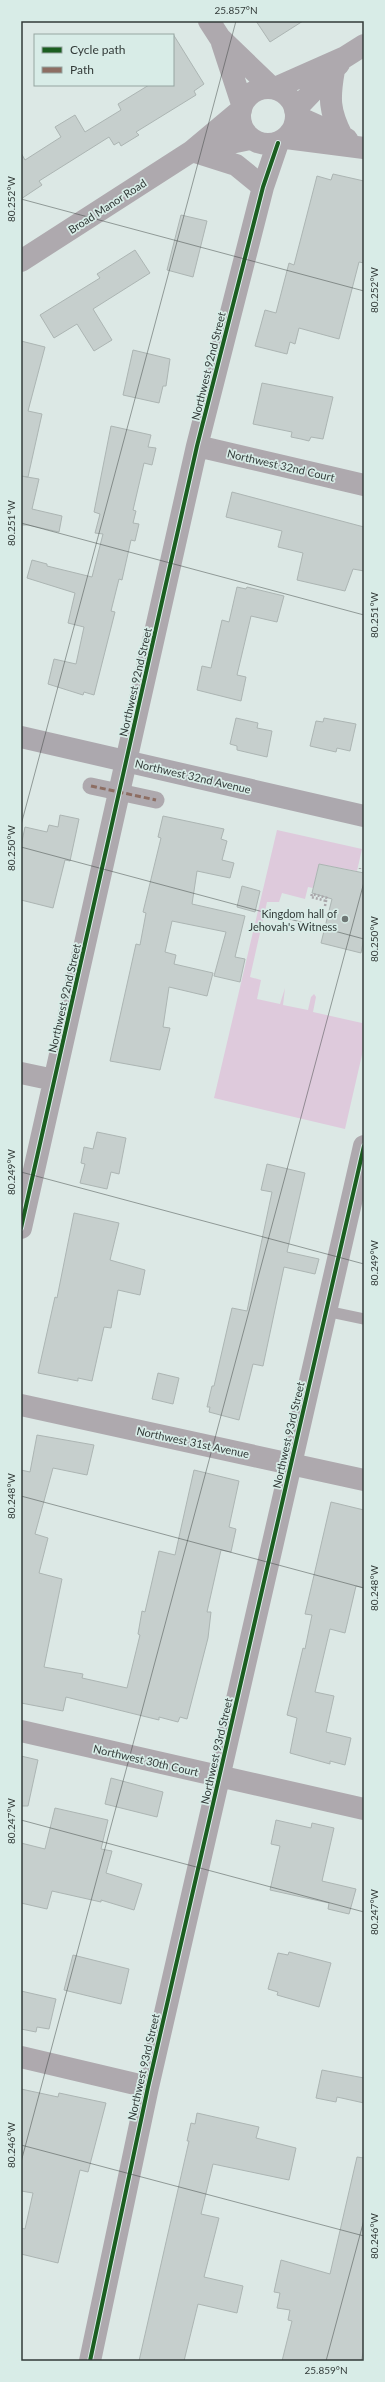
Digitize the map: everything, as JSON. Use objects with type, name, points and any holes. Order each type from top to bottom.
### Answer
[{"type":"main road","name":"Northwest 32nd Avenue","points":[[21,737],[364,816]]},
{"type":"street","points":[[215,30],[273,88],[290,98],[296,113],[364,148]]},
{"type":"street","points":[[215,30],[241,107],[240,124],[252,141],[269,145],[282,141],[364,148]]},
{"type":"street","points":[[282,141],[292,132],[296,113],[339,63],[364,45]]},
{"type":"street","points":[[241,107],[255,91],[265,88],[273,88],[339,63]]},
{"type":"street","points":[[339,63],[329,96],[332,118],[342,136]]},
{"type":"street","name":"Broad Manor Road","points":[[21,261],[192,152],[241,107]]},
{"type":"street","name":"Broad Manor Road","points":[[192,152],[252,141]]},
{"type":"street","name":"Northwest 92nd Street","points":[[252,141],[262,187]]},
{"type":"street","name":"Northwest 92nd Street","points":[[21,1228],[197,446],[262,187],[282,141]]},
{"type":"street","points":[[192,152],[236,164],[262,187]]},
{"type":"street","name":"Northwest 32nd Court","points":[[197,446],[364,485]]},
{"type":"street","points":[[91,786],[156,800]]},
{"type":"street","points":[[21,1073],[54,1080]]},
{"type":"street","name":"Northwest 93rd Street","points":[[90,2361],[148,2087],[363,1151]]},
{"type":"street","name":"Northwest 31st Avenue","points":[[21,1405],[364,1480]]},
{"type":"street","name":"Northwest 30th Court","points":[[21,1731],[364,1809]]},
{"type":"street","points":[[21,2057],[148,2087]]},
{"type":"lane","points":[[326,1311],[364,1319]]},
{"type":"path","points":[[325,906],[327,898],[312,894],[311,897],[326,901]]},
{"type":"shaded area","points":[[277,830],[362,849],[357,871],[319,864],[313,888],[308,887],[305,899],[282,893],[279,902],[267,902],[250,977],[261,980],[257,999],[280,1004],[285,988],[283,1005],[308,1010],[311,997],[314,994],[316,997],[313,1012],[362,1023],[364,1015],[364,1046],[345,1129],[214,1098]]},
{"type":"building","points":[[256,21],[303,21],[270,42]]},
{"type":"building","points":[[174,36],[204,84],[194,91],[196,95],[136,132],[139,135],[121,146],[119,142],[114,145],[109,137],[39,181],[42,185],[21,199],[21,153],[25,160],[61,137],[55,127],[75,115],[85,132],[121,110],[118,104],[147,86],[174,86]]},
{"type":"building","points":[[333,174],[364,181],[364,263],[359,262],[339,339],[299,328],[295,344],[290,342],[287,354],[255,346],[265,310],[276,313],[289,263],[294,265],[317,176],[331,180]]},
{"type":"building","points":[[181,215],[207,221],[193,277],[167,270]]},
{"type":"building","points":[[135,250],[150,273],[93,309],[112,340],[94,351],[77,324],[54,338],[40,315],[100,278],[97,274]]},
{"type":"building","points":[[21,341],[45,347],[28,411],[42,414],[28,477],[21,476]]},
{"type":"building","points":[[133,350],[170,359],[166,386],[163,386],[159,403],[123,395]]},
{"type":"building","points":[[262,383],[333,397],[323,439],[311,437],[309,441],[291,437],[292,432],[253,424]]},
{"type":"building","points":[[111,426],[151,435],[148,447],[156,448],[152,465],[144,463],[133,510],[136,511],[133,523],[139,524],[135,541],[131,540],[122,580],[119,579],[111,611],[115,612],[94,695],[84,692],[83,695],[48,684],[54,659],[76,664],[84,627],[68,623],[75,593],[27,578],[32,560],[47,564],[47,566],[92,577],[103,534],[95,533],[100,514],[94,512]]},
{"type":"building","points":[[21,476],[39,479],[32,509],[62,516],[59,532],[28,525],[21,525]]},
{"type":"building","points":[[232,492],[364,527],[364,571],[353,569],[345,591],[297,580],[303,553],[278,547],[282,531],[226,517]]},
{"type":"building","points":[[237,587],[246,589],[247,587],[284,596],[277,622],[251,616],[237,675],[246,677],[241,701],[197,690],[202,666],[211,668],[222,620],[229,622]]},
{"type":"building","points":[[236,718],[258,723],[257,728],[272,731],[267,757],[237,750],[237,746],[230,744]]},
{"type":"building","points":[[324,718],[356,724],[350,751],[337,748],[336,752],[310,746],[316,721],[323,722]]},
{"type":"building","points":[[60,815],[79,819],[70,861],[65,860],[53,908],[21,900],[21,846],[25,827],[47,832],[49,825],[58,827]]},
{"type":"building","points":[[163,816],[224,829],[221,839],[227,841],[222,860],[234,863],[230,878],[197,871],[192,904],[245,916],[235,957],[245,959],[240,982],[214,976],[226,932],[172,921],[165,952],[176,955],[174,964],[213,973],[207,996],[169,987],[163,1027],[170,1028],[160,1070],[110,1061],[136,944],[140,945],[146,913],[143,912],[161,838],[158,837]]},
{"type":"building","name":"Kingdom hall of Jehovah's Witness","points":[[319,864],[364,873],[364,938],[361,953],[321,943],[332,899],[312,893]]},
{"type":"building","points":[[242,886],[260,891],[255,912],[237,907]]},
{"type":"building","points":[[97,1132],[126,1138],[119,1174],[111,1172],[107,1189],[80,1183],[85,1164],[81,1163],[84,1147],[93,1149]]},
{"type":"building","points":[[267,1164],[305,1173],[287,1252],[319,1259],[315,1274],[284,1267],[263,1366],[253,1364],[239,1420],[209,1412],[210,1407],[207,1407],[212,1386],[214,1386],[232,1308],[247,1311],[272,1192],[261,1190]]},
{"type":"building","points":[[74,1213],[119,1223],[110,1260],[145,1270],[140,1295],[118,1290],[111,1328],[104,1327],[92,1381],[78,1378],[78,1381],[38,1373],[55,1297],[57,1298]]},
{"type":"building","points":[[158,1373],[179,1378],[173,1404],[152,1399]]},
{"type":"building","points":[[37,1435],[94,1445],[87,1475],[53,1468],[35,1534],[48,1538],[39,1573],[62,1579],[44,1667],[83,1674],[82,1678],[127,1688],[140,1635],[138,1634],[142,1611],[145,1612],[159,1551],[175,1555],[194,1470],[239,1481],[229,1527],[236,1529],[231,1552],[221,1550],[207,1612],[211,1612],[208,1638],[187,1719],[180,1717],[178,1722],[159,1717],[159,1720],[66,1697],[63,1711],[21,1703],[21,1470],[30,1472]]},
{"type":"building","points":[[331,1502],[364,1510],[364,1588],[356,1586],[345,1633],[330,1629],[315,1692],[334,1696],[326,1732],[351,1738],[345,1765],[330,1761],[330,1764],[290,1753],[297,1718],[287,1715],[303,1648],[305,1649],[312,1615],[305,1614]]},
{"type":"building","points":[[21,1756],[38,1760],[28,1806],[21,1806]]},
{"type":"building","points":[[111,1778],[163,1792],[157,1817],[105,1804]]},
{"type":"building","points":[[55,1808],[108,1820],[101,1849],[112,1851],[106,1873],[142,1884],[134,1910],[101,1900],[101,1902],[52,1891],[47,1909],[21,1903],[21,1843],[45,1849]]},
{"type":"building","points":[[276,1820],[311,1828],[312,1823],[334,1828],[322,1881],[356,1889],[349,1914],[328,1909],[329,1903],[270,1890],[280,1846],[271,1844]]},
{"type":"building","points":[[289,1952],[331,1963],[319,2007],[277,1995],[278,1992],[268,1989],[278,1953],[288,1955]]},
{"type":"building","points":[[73,1955],[129,1969],[121,2004],[64,1990]]},
{"type":"building","points":[[21,1991],[56,1999],[49,2029],[37,2027],[36,2032],[21,2029]]},
{"type":"building","points":[[322,2070],[364,2078],[364,2103],[337,2097],[336,2102],[316,2098]]},
{"type":"building","points":[[21,2089],[58,2097],[59,2093],[106,2103],[88,2172],[80,2170],[58,2263],[21,2254],[21,2228],[25,2229],[33,2193],[21,2191]]},
{"type":"building","points":[[197,2113],[259,2127],[256,2138],[296,2148],[289,2180],[213,2164],[201,2214],[219,2218],[204,2277],[243,2286],[237,2313],[198,2304],[184,2361],[139,2361],[189,2141],[187,2141],[191,2123],[195,2124]]},
{"type":"building","points":[[357,2157],[364,2158],[364,2350],[361,2361],[282,2361],[292,2321],[288,2320],[290,2310],[277,2308],[280,2293],[274,2292],[281,2260],[330,2274]]},
{"type":"marked path","points":[[91,786],[156,800]]},
{"type":"cycle path","points":[[21,1228],[197,446],[263,187],[278,143]]},
{"type":"cycle path","points":[[90,2361],[148,2087],[364,1146]]},
{"type":"place","name":"Kingdom hall of Jehovah's Witness","points":[[345,919]]}]
